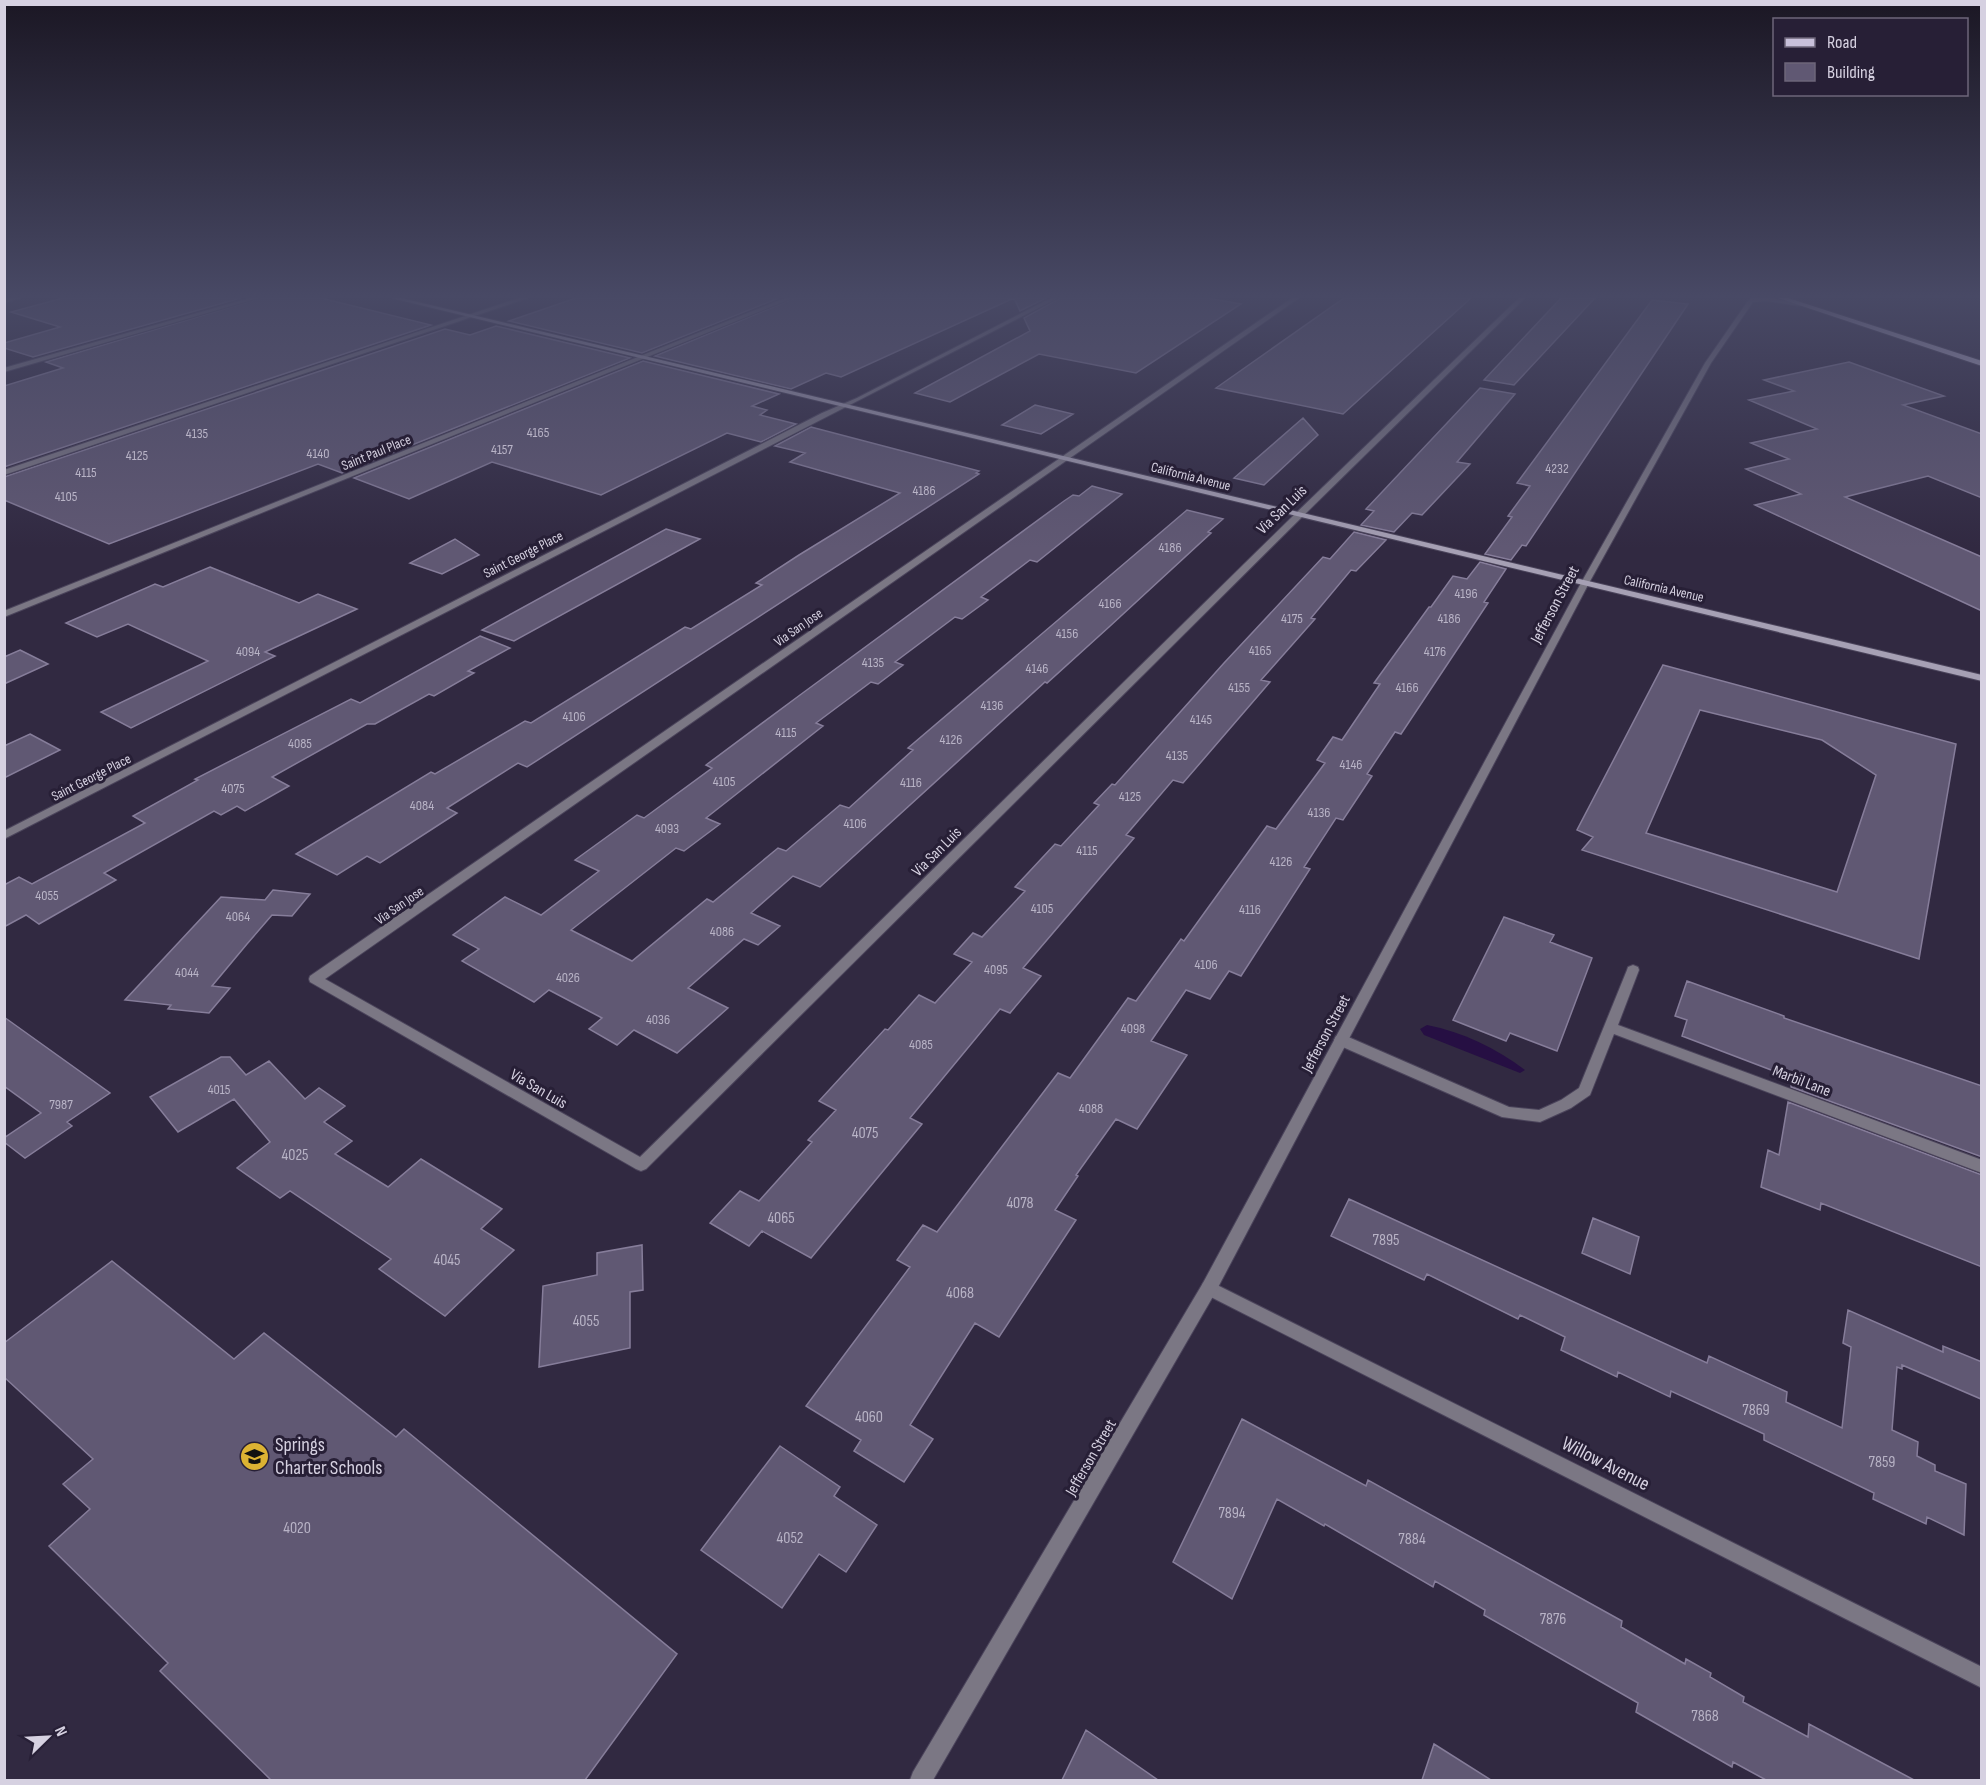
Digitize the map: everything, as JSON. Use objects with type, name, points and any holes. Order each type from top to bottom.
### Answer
[{"type":"main road","name":"California Avenue","points":[[741,381],[1982,678]]},
{"type":"street","points":[[4,473],[279,381]]},
{"type":"street","name":"Saint Paul Place","points":[[4,614],[585,381]]},
{"type":"street","name":"Saint George Place","points":[[4,836],[824,414],[892,381]]},
{"type":"street","name":"Via San Jose","points":[[315,979],[1175,381]]},
{"type":"street","name":"Via San Luis","points":[[315,979],[641,1165],[1436,381]]},
{"type":"street","name":"Jefferson Street","points":[[921,1780],[1209,1288],[1585,583],[1698,381]]},
{"type":"street","points":[[1341,1040],[1507,1113],[1540,1116],[1566,1104],[1585,1091],[1633,970]]},
{"type":"street","name":"Marbil Lane","points":[[1610,1028],[1982,1167]]},
{"type":"street","name":"Willow Avenue","points":[[1209,1288],[1982,1678]]},
{"type":"shaded area","points":[[1427,1025],[1479,1042],[1525,1070],[1520,1073],[1424,1035],[1420,1029]]},
{"type":"building","points":[[19,381],[262,381],[4,467],[4,386]]},
{"type":"building","points":[[289,381],[572,381],[342,473],[318,464],[109,544],[4,500],[4,477]]},
{"type":"building","points":[[593,381],[727,381],[779,394],[752,406],[767,410],[760,415],[796,424],[761,442],[727,433],[601,495],[492,462],[409,499],[354,478]]},
{"type":"building","points":[[759,381],[808,381],[791,389]]},
{"type":"building","points":[[937,381],[988,381],[950,402],[915,393]]},
{"type":"building","points":[[1226,381],[1379,381],[1343,414],[1216,388]]},
{"type":"building","points":[[1492,381],[1517,381],[1514,385]]},
{"type":"building","points":[[1592,381],[1636,381],[1526,546],[1522,545],[1511,560],[1485,554],[1512,517],[1508,516],[1530,486],[1517,483]]},
{"type":"building","points":[[1768,381],[1903,381],[1944,396],[1903,405],[1982,434],[1982,498],[1928,476],[1845,497],[1982,557],[1982,611],[1755,505],[1801,494],[1746,469],[1789,459],[1751,443],[1817,429],[1749,400],[1794,391]]},
{"type":"building","points":[[1480,388],[1515,394],[1457,462],[1470,464],[1422,515],[1412,513],[1394,532],[1361,525],[1374,511],[1366,509]]},
{"type":"building","points":[[1035,405],[1073,414],[1041,434],[1002,425]]},
{"type":"building","points":[[1303,418],[1318,435],[1264,485],[1234,478]]},
{"type":"building","points":[[811,427],[979,471],[976,473],[979,474],[527,767],[518,763],[447,808],[457,813],[380,863],[367,856],[337,875],[296,854],[431,772],[435,774],[525,721],[531,723],[685,627],[691,629],[762,585],[756,583],[799,555],[900,493],[790,462],[805,453],[775,446]]},
{"type":"building","points":[[1092,486],[1122,494],[1037,562],[1030,560],[981,597],[988,600],[962,619],[955,617],[895,662],[903,665],[878,684],[871,682],[816,723],[823,726],[706,818],[720,824],[684,851],[676,848],[571,930],[632,961],[707,899],[713,902],[778,848],[786,851],[840,805],[849,808],[913,750],[908,748],[1187,510],[1223,519],[1208,532],[1211,533],[1109,627],[1047,683],[1045,682],[820,887],[793,876],[751,913],[780,926],[758,945],[744,939],[688,988],[728,1008],[677,1053],[634,1030],[617,1045],[589,1029],[602,1018],[549,990],[534,1002],[462,961],[479,949],[453,935],[505,897],[541,915],[599,871],[575,860],[637,815],[644,818],[712,768],[706,765],[800,695],[1064,501],[1073,495],[1079,496]]},
{"type":"building","points":[[666,529],[700,539],[514,641],[482,630]]},
{"type":"building","points":[[1354,532],[1386,540],[1356,571],[1351,570],[1311,618],[1315,619],[1261,680],[1270,682],[1183,783],[1173,780],[1126,835],[1134,838],[1023,968],[1041,976],[1010,1013],[1000,1009],[910,1118],[922,1124],[811,1258],[762,1231],[749,1246],[710,1223],[740,1191],[759,1201],[812,1142],[808,1140],[836,1110],[819,1101],[919,995],[935,1003],[972,962],[954,954],[973,933],[982,937],[1025,891],[1015,887],[1055,844],[1061,846],[1099,805],[1094,803],[1112,784],[1115,785],[1323,557],[1330,559]]},
{"type":"building","points":[[455,539],[479,555],[442,574],[410,563]]},
{"type":"building","points":[[1480,562],[1506,569],[1484,602],[1488,603],[1401,734],[1395,732],[1367,774],[1372,776],[1343,820],[1336,818],[1304,867],[1310,869],[1241,976],[1229,971],[1210,999],[1186,990],[1151,1041],[1187,1055],[1137,1129],[1116,1119],[1076,1175],[1078,1176],[1055,1210],[1076,1220],[999,1337],[975,1323],[910,1425],[933,1439],[904,1482],[854,1451],[861,1440],[806,1406],[910,1267],[897,1260],[923,1225],[937,1232],[1058,1073],[1070,1078],[1128,998],[1136,1001],[1181,939],[1184,941],[1267,826],[1276,829],[1325,763],[1317,760],[1333,737],[1342,740],[1380,684],[1374,683],[1453,576],[1467,579]]},
{"type":"building","points":[[210,567],[299,603],[318,594],[357,609],[265,652],[275,656],[131,728],[101,712],[208,661],[128,624],[97,637],[66,623],[155,584],[163,587]]},
{"type":"building","points":[[480,636],[510,648],[468,671],[474,673],[434,696],[429,694],[375,724],[367,724],[272,777],[289,786],[245,811],[237,806],[221,815],[214,811],[104,873],[116,880],[39,924],[26,915],[4,927],[4,885],[19,877],[32,884],[145,823],[133,816],[198,780],[195,779],[351,699],[360,703]]},
{"type":"building","points":[[20,650],[48,664],[4,684],[4,657]]},
{"type":"building","points":[[1663,665],[1956,744],[1919,959],[1582,850],[1593,837],[1577,830]],"holes":[[[1700,710],[1822,740],[1876,775],[1837,892],[1646,833]]]},
{"type":"building","points":[[30,734],[60,750],[4,778],[4,746]]},
{"type":"building","points":[[273,890],[310,894],[292,916],[272,915],[247,944],[212,986],[230,988],[209,1013],[168,1009],[171,1005],[125,1000],[221,897],[265,900]]},
{"type":"building","points":[[1504,917],[1554,935],[1550,942],[1592,958],[1557,1051],[1510,1033],[1506,1041],[1453,1020]]},
{"type":"building","points":[[1687,981],[1784,1016],[1784,1018],[1982,1086],[1982,1157],[1791,1087],[1792,1078],[1682,1036],[1687,1020],[1675,1016]]},
{"type":"building","points":[[4,1017],[110,1093],[67,1122],[72,1126],[25,1158],[4,1142],[4,1138],[41,1113],[4,1086]]},
{"type":"building","points":[[221,1057],[230,1057],[246,1075],[269,1061],[305,1099],[319,1088],[345,1106],[324,1122],[352,1141],[335,1154],[388,1187],[421,1159],[502,1209],[481,1229],[514,1250],[445,1316],[379,1269],[391,1259],[290,1191],[280,1198],[237,1168],[270,1142],[234,1099],[178,1132],[150,1097]]},
{"type":"building","points":[[1788,1102],[1982,1175],[1982,1267],[1821,1203],[1820,1210],[1761,1187],[1768,1150],[1779,1155]]},
{"type":"building","points":[[1349,1199],[1707,1363],[1709,1356],[1787,1392],[1786,1402],[1842,1428],[1851,1347],[1843,1343],[1848,1310],[1943,1352],[1943,1346],[1982,1362],[1981,1399],[1902,1365],[1902,1369],[1897,1367],[1892,1430],[1918,1442],[1917,1456],[1935,1465],[1935,1471],[1966,1484],[1964,1535],[1927,1517],[1926,1524],[1873,1499],[1874,1493],[1764,1440],[1764,1434],[1671,1391],[1670,1397],[1618,1372],[1617,1377],[1561,1350],[1565,1337],[1520,1315],[1518,1319],[1427,1274],[1424,1280],[1331,1236]]},
{"type":"building","points":[[1593,1218],[1639,1237],[1630,1274],[1582,1253]]},
{"type":"building","points":[[642,1245],[643,1290],[630,1292],[630,1348],[539,1367],[543,1286],[597,1275],[597,1253]]},
{"type":"building","points":[[112,1261],[234,1359],[264,1333],[396,1437],[404,1429],[677,1654],[585,1780],[271,1780],[160,1671],[168,1663],[49,1546],[90,1509],[63,1484],[93,1459],[4,1377],[4,1343]]},
{"type":"building","points":[[1242,1419],[1366,1486],[1368,1480],[1622,1621],[1621,1627],[1685,1664],[1686,1659],[1711,1673],[1710,1677],[1744,1697],[1743,1702],[1808,1737],[1809,1724],[1914,1780],[1766,1780],[1733,1762],[1732,1767],[1636,1712],[1638,1703],[1484,1615],[1485,1610],[1435,1581],[1433,1587],[1325,1524],[1324,1526],[1277,1499],[1232,1599],[1173,1562]]},
{"type":"building","points":[[780,1446],[840,1487],[834,1496],[877,1525],[846,1572],[819,1554],[782,1608],[701,1550]]},
{"type":"building","points":[[1086,1730],[1158,1780],[1062,1780]]},
{"type":"building","points":[[1434,1744],[1491,1780],[1422,1780]]},
{"type":"place","name":"Springs Charter Schools","points":[[254,1456]]}]
